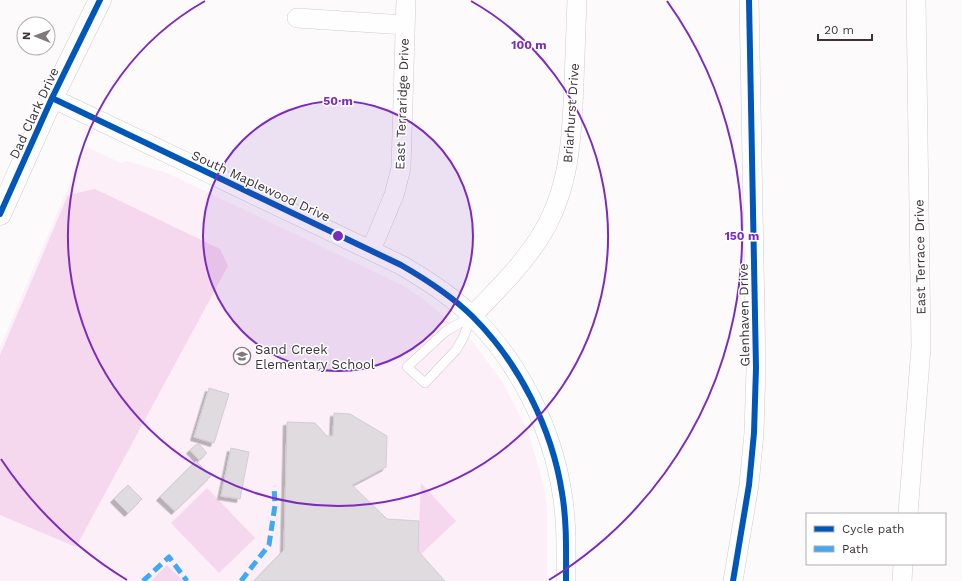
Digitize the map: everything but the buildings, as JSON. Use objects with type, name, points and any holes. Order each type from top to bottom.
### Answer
[{"type":"street","name":"Dad Clark Drive","points":[[0,214],[52,98],[100,0]]},
{"type":"street","name":"East Terraridge Drive","points":[[371,250],[394,196],[401,168],[406,0]]},
{"type":"street","name":"Briarhurst Drive","points":[[472,316],[527,257],[546,226],[558,200],[565,176],[573,124],[577,0]]},
{"type":"street","name":"Glenhaven Drive","points":[[733,581],[749,485],[754,433],[756,368],[749,0]]},
{"type":"street","name":"East Terrace Drive","points":[[908,513],[921,347],[916,0]]},
{"type":"street","name":"East Terraridge Drive","points":[[298,18],[405,25]]},
{"type":"street","name":"South Maplewood Drive","points":[[52,98],[402,265],[450,297],[472,316],[500,348],[520,377],[533,401],[548,438],[554,457],[563,498],[566,581]]},
{"type":"street","points":[[902,581],[903,565]]},
{"type":"lane","points":[[472,316],[463,338],[456,350],[425,383],[407,367],[446,331],[472,316]]},
{"type":"shaded area","name":"Sand Creek Elementary School","points":[[87,147],[121,163],[127,161],[167,173],[402,285],[423,299],[460,329],[474,343],[503,383],[528,432],[544,488],[547,510],[547,581],[0,581],[0,347],[80,160]]},
{"type":"shaded area","points":[[95,189],[220,249],[228,266],[76,547],[0,515],[0,355],[68,195]]},
{"type":"shaded area","points":[[421,483],[456,521],[421,554],[418,551]]},
{"type":"shaded area","points":[[207,488],[255,538],[219,573],[171,523]]},
{"type":"shaded area","points":[[167,565],[183,581],[151,581]]},
{"type":"marked path","points":[[241,581],[269,545],[275,505],[274,486]]},
{"type":"marked path","points":[[143,581],[169,557],[187,581]]},
{"type":"cycle path","points":[[0,214],[52,98],[100,0]]},
{"type":"cycle path","points":[[733,581],[749,485],[754,433],[756,368],[749,0]]},
{"type":"cycle path","points":[[52,98],[401,265],[439,289],[465,309],[490,335],[505,355],[519,376],[542,421],[557,469],[564,504],[566,581]]},
{"type":"place","name":"Sand Creek Elementary School","points":[[242,356]]}]
